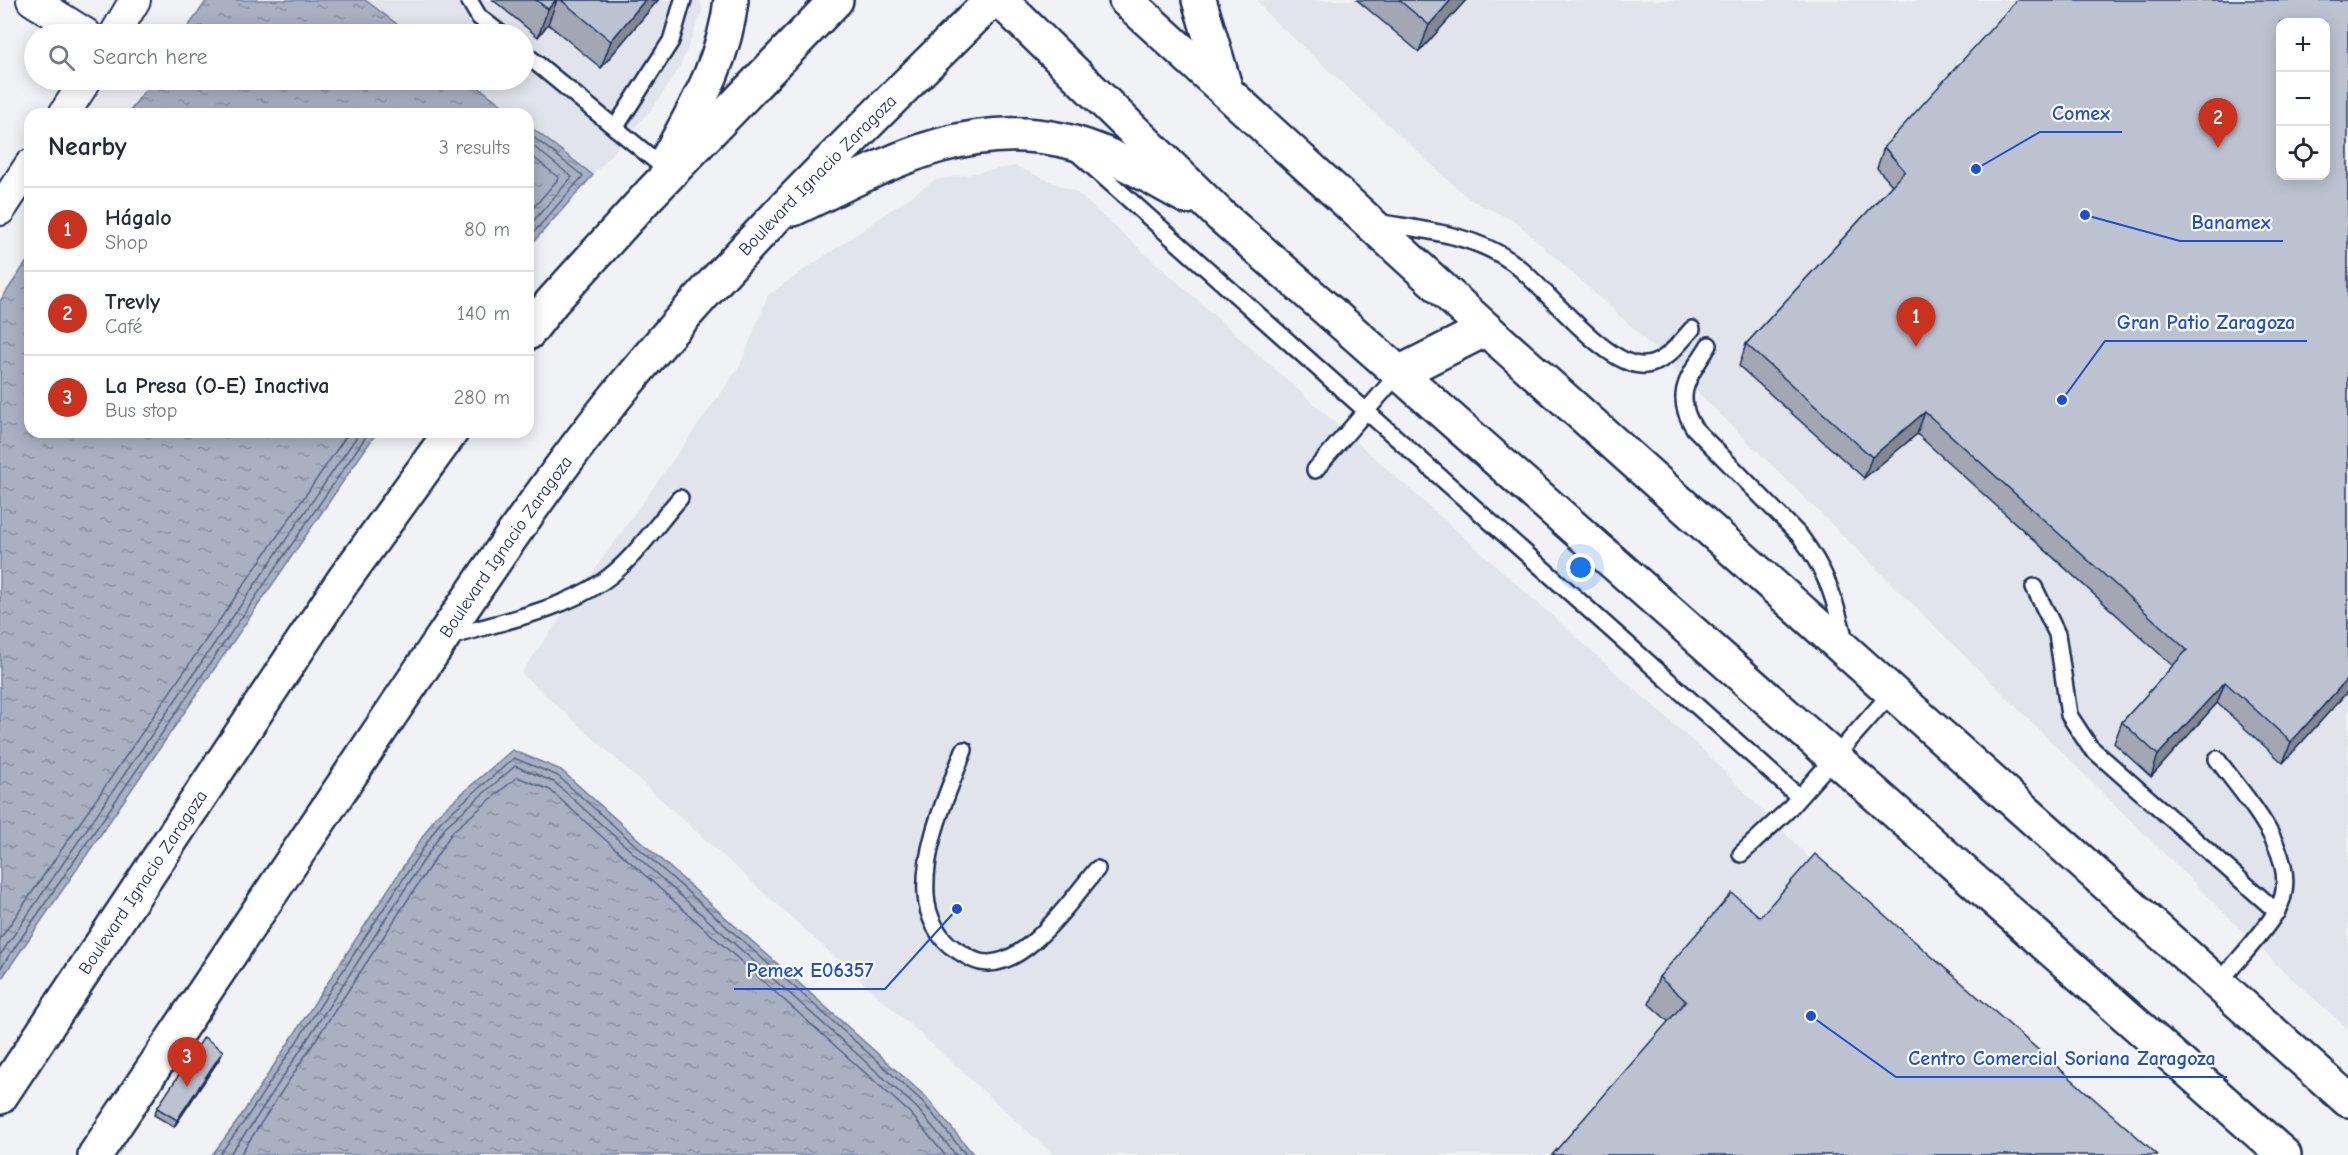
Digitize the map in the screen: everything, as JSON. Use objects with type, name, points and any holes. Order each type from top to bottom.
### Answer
[{"type":"main road","points":[[657,180],[711,80],[728,31],[731,0]]},
{"type":"main road","points":[[534,325],[657,180],[836,0]]},
{"type":"main road","name":"Boulevard Ignacio Zaragoza","points":[[95,1155],[441,639],[548,487],[623,387],[708,287],[769,220],[992,0]]},
{"type":"main road","points":[[1000,0],[1220,215],[2284,1155]]},
{"type":"main road","points":[[1126,0],[1486,329],[2348,1100]]},
{"type":"main road","points":[[1199,0],[1227,92]]},
{"type":"main road","points":[[769,220],[887,165],[944,143],[997,133],[1063,140],[1113,159],[1220,215]]},
{"type":"main road","points":[[1399,373],[1486,329]]},
{"type":"main road","name":"Boulevard Ignacio Zaragoza","points":[[0,1097],[343,581],[447,438]]},
{"type":"street","points":[[32,0],[70,24]]},
{"type":"street","points":[[121,24],[135,0]]},
{"type":"street","points":[[67,108],[79,90]]},
{"type":"street","points":[[0,210],[24,174]]},
{"type":"lane","points":[[469,0],[478,17],[487,24]]},
{"type":"lane","points":[[615,128],[671,41],[682,0]]},
{"type":"lane","points":[[534,61],[615,128],[657,180]]},
{"type":"lane","points":[[1063,140],[1799,797]]},
{"type":"lane","points":[[1367,220],[1465,240],[1493,251],[1511,261],[1602,348],[1632,364],[1646,366],[1658,362],[1692,329]]},
{"type":"lane","points":[[1709,345],[1690,375],[1684,390],[1682,405],[1687,417],[1694,428],[1800,536],[1814,555],[1833,592],[1848,652]]},
{"type":"lane","points":[[1315,470],[1399,373]]},
{"type":"lane","points":[[441,639],[550,606],[602,581],[621,565],[680,498]]},
{"type":"lane","points":[[2034,587],[2056,634],[2062,654],[2065,704],[2077,731],[2090,747],[2277,912]]},
{"type":"lane","points":[[1741,854],[1799,797],[1892,692]]},
{"type":"lane","points":[[964,750],[936,828],[926,872],[926,897],[932,921],[951,947],[981,962],[1004,960],[1036,940],[1096,869]]},
{"type":"lane","points":[[2217,759],[2278,847],[2285,866],[2284,887],[2277,912],[2218,984]]},
{"type":"shaded area","points":[[365,0],[701,0],[702,11],[680,67],[654,106],[593,175],[534,130],[534,108],[506,108],[482,90],[534,90],[534,24],[397,24]]},
{"type":"shaded area","points":[[1257,0],[2348,0],[2348,1029],[2279,967],[1633,328],[1516,222],[1469,199],[1266,13]]},
{"type":"shaded area","points":[[1015,166],[1076,192],[1705,752],[1827,876],[2133,1155],[1054,1155],[521,673],[740,366],[768,295],[935,180]]},
{"type":"water","points":[[207,0],[365,0],[397,24],[190,24]]},
{"type":"water","points":[[145,90],[482,90],[506,108],[132,108]]},
{"type":"water","points":[[534,130],[593,175],[534,241]]},
{"type":"water","points":[[24,266],[24,438],[373,438],[0,981],[0,301]]},
{"type":"water","points":[[512,750],[561,770],[926,1097],[974,1155],[212,1155],[239,1119],[436,816]]},
{"type":"building","points":[[536,0],[556,0],[548,9]]},
{"type":"building","points":[[561,0],[645,0],[611,41]]},
{"type":"building","points":[[1399,0],[1451,0],[1429,25]]},
{"type":"building","points":[[2017,0],[2348,0],[2348,678],[2291,742],[2225,682],[2158,755],[2122,722],[2187,650],[1925,412],[1872,457],[1746,344],[1905,171],[1884,147]]},
{"type":"building","points":[[1815,854],[2158,1155],[1552,1155],[1686,1001],[1659,977],[1732,893],[1760,917]]},
{"type":"building","points":[[204,1037],[223,1051],[177,1120],[157,1108]]},
{"type":"place","name":"Trevly","points":[[2218,148]]},
{"type":"place","name":"Comex","points":[[1976,169]]},
{"type":"place","name":"Banamex","points":[[2085,215]]},
{"type":"place","name":"Hágalo","points":[[1916,347]]},
{"type":"place","name":"Gran Patio Zaragoza","points":[[2062,400]]},
{"type":"place","name":"Pemex E06357","points":[[957,909]]},
{"type":"place","name":"Centro Comercial Soriana Zaragoza","points":[[1811,1016]]},
{"type":"place","name":"La Presa (O-E) Inactiva","points":[[187,1087]]}]
